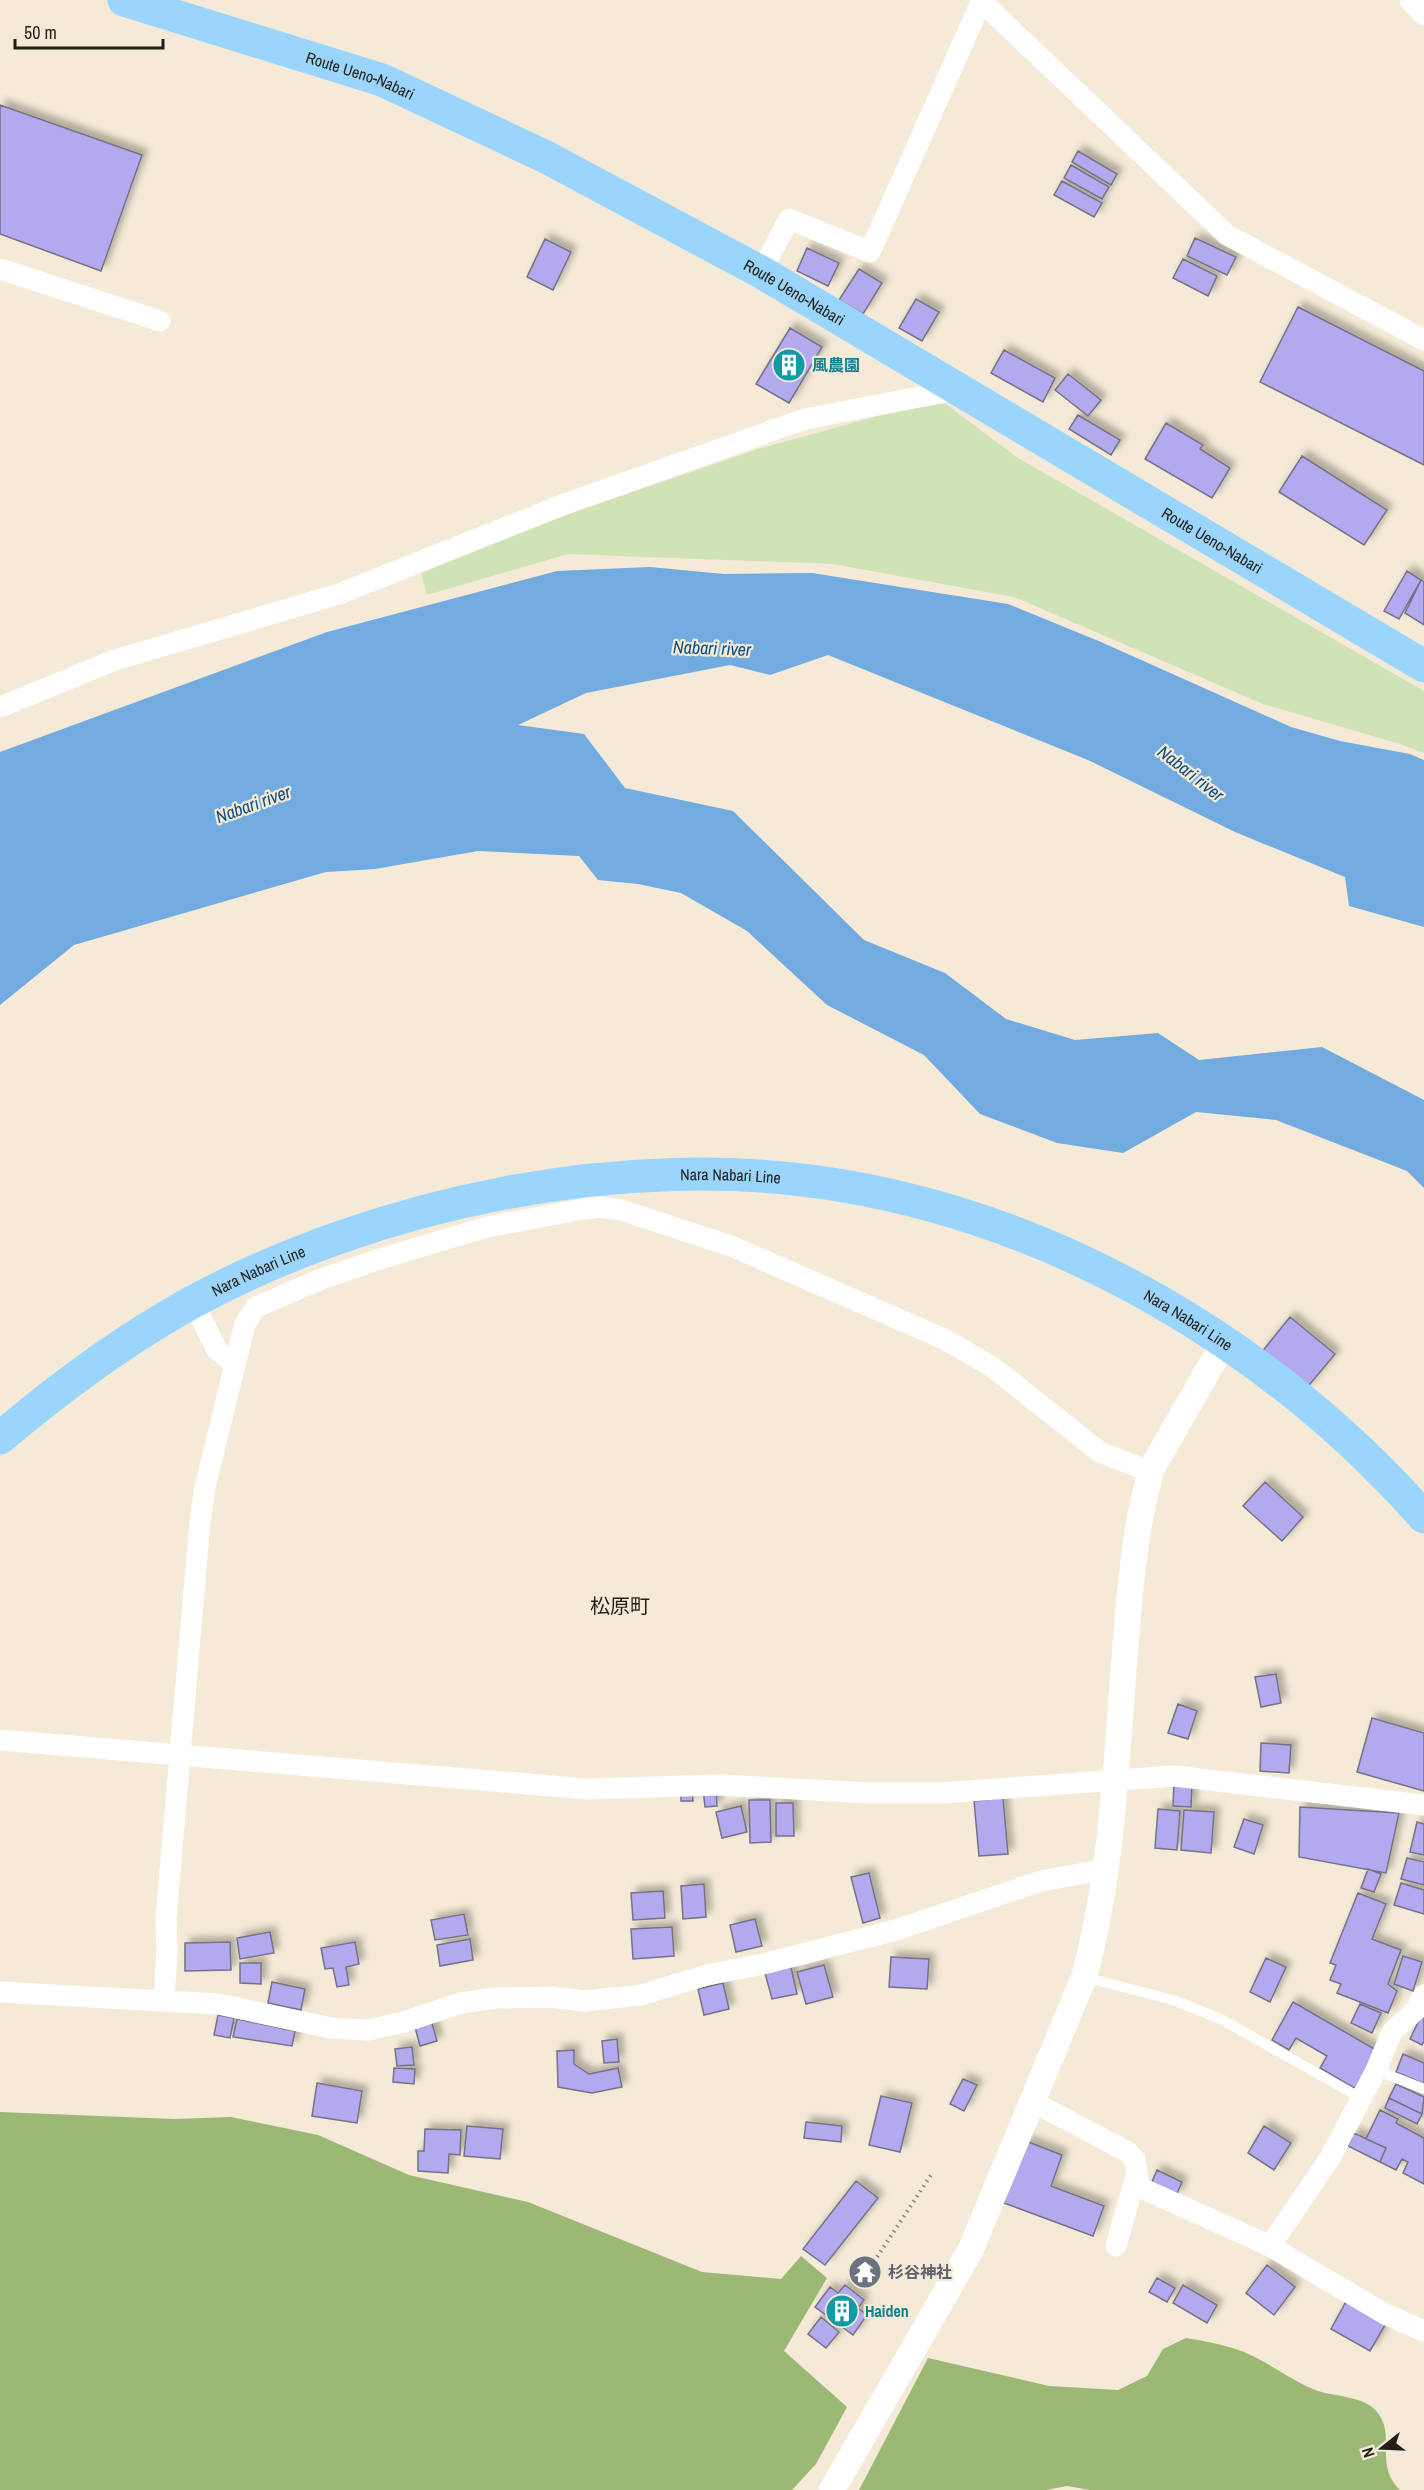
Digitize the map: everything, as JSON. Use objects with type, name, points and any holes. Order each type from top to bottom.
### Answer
[{"type":"main road","name":"Route Ueno-Nabari","points":[[124,0],[382,80],[546,157],[761,272],[1424,666]]},
{"type":"main road","name":"Nara Nabari Line","points":[[0,1438],[81,1372],[193,1302],[264,1267],[322,1245],[380,1226],[496,1195],[610,1178],[751,1177],[835,1185],[949,1211],[1047,1246],[1092,1267],[1177,1312],[1225,1341],[1324,1417],[1390,1479],[1424,1517]]},
{"type":"street","points":[[761,272],[789,219],[870,252],[981,0],[1227,235],[1424,340]]},
{"type":"street","points":[[1410,0],[1424,15]]},
{"type":"street","points":[[0,269],[160,321]]},
{"type":"street","points":[[0,707],[115,660],[339,594],[566,504],[805,419],[961,389]]},
{"type":"street","points":[[164,2000],[166,1918],[203,1501],[245,1324],[256,1307],[321,1279],[487,1227],[600,1207],[621,1210],[731,1246],[944,1339],[991,1365],[1100,1452],[1151,1472]]},
{"type":"street","points":[[193,1302],[217,1350],[236,1364]]},
{"type":"street","points":[[832,2490],[971,2249],[1084,1977],[1095,1936],[1107,1869],[1131,1570],[1138,1523],[1151,1472],[1225,1341]]},
{"type":"street","points":[[0,1740],[59,1747],[179,1754],[587,1788],[719,1785],[870,1793],[941,1793],[1174,1776],[1424,1805]]},
{"type":"street","points":[[0,1992],[218,2004],[331,2028],[368,2030],[404,2022],[461,2003],[495,1998],[550,1997],[585,2001],[641,1995],[707,1975],[763,1964],[896,1930],[1041,1881],[1107,1869]]},
{"type":"street","points":[[1270,2246],[1330,2158],[1376,2070],[1392,2032],[1416,2010],[1424,1995]]},
{"type":"street","points":[[1034,2102],[1128,2152],[1136,2160],[1139,2187],[1270,2246],[1385,2314],[1424,2331]]},
{"type":"street","points":[[1116,2246],[1137,2172]]},
{"type":"lane","points":[[1084,1977],[1173,2000],[1221,2019],[1361,2098]]},
{"type":"lane","points":[[1376,2070],[1424,2089]]},
{"type":"path","points":[[864,2277],[931,2175]]},
{"type":"green space","points":[[939,399],[1018,458],[1424,691],[1424,753],[1263,704],[1014,597],[833,564],[568,554],[427,595],[421,573],[534,526],[758,449]]},
{"type":"green space","points":[[0,2112],[174,2119],[231,2117],[318,2135],[409,2175],[528,2202],[702,2272],[781,2279],[801,2256],[827,2278],[784,2351],[847,2407],[816,2464],[792,2490],[0,2490]]},
{"type":"green space","points":[[1186,2338],[1244,2352],[1308,2387],[1358,2400],[1373,2407],[1383,2422],[1388,2471],[1400,2490],[1090,2490],[1067,2486],[1046,2490],[859,2490],[928,2358],[1049,2386],[1118,2390],[1147,2376],[1163,2349]]},
{"type":"water","name":"Nabari river","points":[[650,567],[724,574],[812,573],[1008,604],[1101,642],[1291,727],[1340,741],[1410,754],[1424,760],[1424,927],[1349,906],[1345,877],[1235,832],[1088,760],[828,655],[770,675],[730,665],[586,693],[518,725],[584,734],[625,788],[733,811],[864,940],[945,973],[1006,1019],[1075,1040],[1158,1033],[1199,1060],[1322,1047],[1424,1100],[1424,1188],[1407,1171],[1276,1120],[1196,1112],[1123,1153],[1057,1143],[980,1114],[924,1055],[827,1005],[747,931],[681,893],[638,884],[598,880],[579,856],[478,851],[375,869],[326,872],[74,945],[0,1005],[0,752],[327,632],[557,571]]},
{"type":"building","points":[[0,105],[142,155],[101,271],[0,234]]},
{"type":"building","points":[[1078,151],[1117,174],[1111,185],[1072,162]]},
{"type":"building","points":[[1071,165],[1109,187],[1102,199],[1064,178]]},
{"type":"building","points":[[1062,181],[1102,203],[1094,217],[1054,195]]},
{"type":"building","points":[[1195,238],[1236,257],[1227,275],[1187,256]]},
{"type":"building","points":[[545,239],[571,252],[553,290],[527,277]]},
{"type":"building","points":[[807,248],[839,263],[828,286],[797,271]]},
{"type":"building","points":[[1183,259],[1217,276],[1208,296],[1173,278]]},
{"type":"building","points":[[859,269],[882,283],[863,314],[839,300]]},
{"type":"building","points":[[916,299],[939,312],[922,341],[899,328]]},
{"type":"building","points":[[1298,307],[1424,371],[1424,465],[1260,382]]},
{"type":"building","name":"風農園","points":[[790,328],[822,347],[789,403],[756,384]]},
{"type":"building","points":[[1004,350],[1055,378],[1043,402],[991,373]]},
{"type":"building","points":[[1068,374],[1101,400],[1088,416],[1055,390]]},
{"type":"building","points":[[1078,415],[1120,440],[1111,455],[1069,429]]},
{"type":"building","points":[[1166,423],[1203,445],[1200,449],[1230,468],[1212,498],[1145,459]]},
{"type":"building","points":[[1302,456],[1387,510],[1364,545],[1279,492]]},
{"type":"building","points":[[1407,571],[1421,580],[1399,619],[1384,611]]},
{"type":"building","points":[[1421,580],[1424,582],[1424,625],[1405,613]]},
{"type":"building","points":[[1290,1317],[1335,1354],[1305,1390],[1261,1353]]},
{"type":"building","points":[[1265,1482],[1303,1517],[1282,1541],[1243,1506]]},
{"type":"building","points":[[1276,1674],[1281,1703],[1261,1707],[1255,1677]]},
{"type":"building","points":[[1178,1704],[1197,1711],[1188,1739],[1168,1733]]},
{"type":"building","points":[[1372,1718],[1424,1733],[1424,1791],[1357,1772]]},
{"type":"building","points":[[1261,1743],[1291,1745],[1289,1773],[1260,1771]]},
{"type":"building","points":[[1174,1783],[1192,1784],[1191,1807],[1173,1806]]},
{"type":"building","points":[[681,1787],[692,1788],[693,1801],[681,1801]]},
{"type":"building","points":[[716,1788],[717,1806],[705,1807],[703,1789]]},
{"type":"building","points":[[1003,1798],[1008,1854],[979,1856],[974,1801]]},
{"type":"building","points":[[749,1800],[770,1800],[771,1842],[750,1843]]},
{"type":"building","points":[[776,1803],[793,1803],[794,1836],[776,1836]]},
{"type":"building","points":[[741,1806],[747,1832],[722,1838],[716,1812]]},
{"type":"building","points":[[1300,1807],[1399,1813],[1386,1873],[1299,1857]]},
{"type":"building","points":[[1158,1809],[1180,1811],[1177,1850],[1155,1848]]},
{"type":"building","points":[[1184,1810],[1214,1812],[1211,1853],[1181,1850]]},
{"type":"building","points":[[1244,1819],[1263,1825],[1254,1854],[1234,1847]]},
{"type":"building","points":[[1417,1822],[1424,1824],[1424,1855],[1410,1852]]},
{"type":"building","points":[[1407,1858],[1424,1862],[1424,1885],[1401,1879]]},
{"type":"building","points":[[1368,1869],[1381,1874],[1374,1892],[1361,1888]]},
{"type":"building","points":[[869,1873],[880,1918],[863,1923],[851,1877]]},
{"type":"building","points":[[1401,1883],[1424,1890],[1424,1914],[1394,1905]]},
{"type":"building","points":[[704,1884],[706,1917],[683,1919],[681,1886]]},
{"type":"building","points":[[663,1891],[665,1918],[633,1920],[631,1893]]},
{"type":"building","points":[[1358,1893],[1386,1904],[1372,1939],[1401,1950],[1388,1984],[1397,1991],[1388,2013],[1337,1993],[1341,1984],[1330,1980],[1336,1965],[1330,1963]]},
{"type":"building","points":[[464,1914],[468,1935],[435,1940],[431,1920]]},
{"type":"building","points":[[755,1919],[762,1946],[736,1952],[730,1925]]},
{"type":"building","points":[[672,1927],[674,1956],[633,1959],[631,1929]]},
{"type":"building","points":[[270,1932],[274,1953],[240,1959],[237,1938]]},
{"type":"building","points":[[470,1939],[473,1960],[440,1966],[437,1945]]},
{"type":"building","points":[[230,1942],[231,1970],[185,1971],[185,1943]]},
{"type":"building","points":[[355,1942],[359,1964],[346,1967],[349,1985],[337,1987],[333,1968],[325,1969],[321,1948]]},
{"type":"building","points":[[1403,1956],[1422,1962],[1413,1991],[1394,1984]]},
{"type":"building","points":[[891,1957],[929,1959],[927,1989],[889,1987]]},
{"type":"building","points":[[1266,1958],[1286,1967],[1270,2002],[1250,1992]]},
{"type":"building","points":[[240,1963],[261,1963],[261,1984],[240,1983]]},
{"type":"building","points":[[824,1965],[833,1997],[806,2004],[797,1972]]},
{"type":"building","points":[[791,1967],[797,1994],[772,1999],[765,1973]]},
{"type":"building","points":[[272,1982],[305,1989],[301,2010],[268,2003]]},
{"type":"building","points":[[723,1983],[729,2009],[704,2015],[698,1989]]},
{"type":"building","points":[[1293,2002],[1378,2051],[1356,2089],[1320,2068],[1327,2056],[1296,2038],[1289,2050],[1272,2040]]},
{"type":"building","points":[[1360,2004],[1381,2013],[1372,2033],[1351,2023]]},
{"type":"building","points":[[1424,2010],[1424,2041],[1422,2045],[1410,2039]]},
{"type":"building","points":[[218,2015],[234,2018],[230,2038],[214,2035]]},
{"type":"building","points":[[237,2019],[295,2031],[292,2046],[233,2037]]},
{"type":"building","points":[[432,2023],[437,2041],[420,2046],[415,2027]]},
{"type":"building","points":[[617,2039],[619,2062],[604,2063],[602,2041]]},
{"type":"building","points":[[412,2047],[414,2065],[397,2066],[395,2049]]},
{"type":"building","points":[[574,2050],[574,2064],[589,2074],[618,2068],[622,2087],[592,2093],[558,2087],[557,2051]]},
{"type":"building","points":[[1403,2054],[1424,2063],[1424,2084],[1396,2072]]},
{"type":"building","points":[[394,2068],[415,2069],[414,2084],[393,2082]]},
{"type":"building","points":[[963,2079],[977,2085],[964,2111],[950,2104]]},
{"type":"building","points":[[317,2083],[362,2091],[357,2123],[312,2116]]},
{"type":"building","points":[[1396,2084],[1424,2097],[1422,2114],[1389,2098]]},
{"type":"building","points":[[881,2096],[912,2103],[900,2152],[869,2145]]},
{"type":"building","points":[[1389,2098],[1422,2114],[1417,2124],[1385,2108]]},
{"type":"building","points":[[1380,2110],[1398,2119],[1396,2123],[1424,2138],[1424,2184],[1403,2173],[1408,2162],[1402,2159],[1396,2170],[1380,2162],[1386,2148],[1366,2139]]},
{"type":"building","points":[[806,2122],[842,2126],[841,2142],[804,2138]]},
{"type":"building","points":[[467,2126],[503,2129],[500,2159],[464,2156]]},
{"type":"building","points":[[1264,2126],[1291,2143],[1274,2170],[1248,2153]]},
{"type":"building","points":[[425,2129],[461,2130],[460,2155],[449,2154],[448,2173],[418,2171],[418,2151],[424,2151]]},
{"type":"building","points":[[1354,2133],[1386,2148],[1380,2162],[1348,2146]]},
{"type":"building","points":[[1026,2141],[1062,2155],[1051,2186],[1104,2206],[1093,2236],[1004,2203]]},
{"type":"building","points":[[1157,2170],[1182,2182],[1176,2196],[1151,2184]]},
{"type":"building","points":[[856,2181],[878,2198],[825,2265],[803,2249]]},
{"type":"building","points":[[1267,2265],[1295,2287],[1274,2315],[1246,2293]]},
{"type":"building","points":[[1157,2278],[1175,2288],[1167,2302],[1149,2292]]},
{"type":"building","name":"Haiden","points":[[845,2285],[864,2300],[858,2308],[867,2315],[853,2335],[815,2307],[830,2287],[838,2293]]},
{"type":"building","points":[[1183,2285],[1217,2305],[1207,2323],[1173,2303]]},
{"type":"building","points":[[1348,2298],[1388,2320],[1370,2351],[1331,2329]]},
{"type":"building","points":[[821,2317],[839,2332],[826,2348],[808,2334]]},
{"type":"place","name":"風農園","points":[[789,365]]},
{"type":"place","name":"杉谷神社","points":[[865,2272]]},
{"type":"place","name":"Haiden","points":[[842,2311]]},
{"type":"district","name":"松原町","points":[[620,1605]]}]
